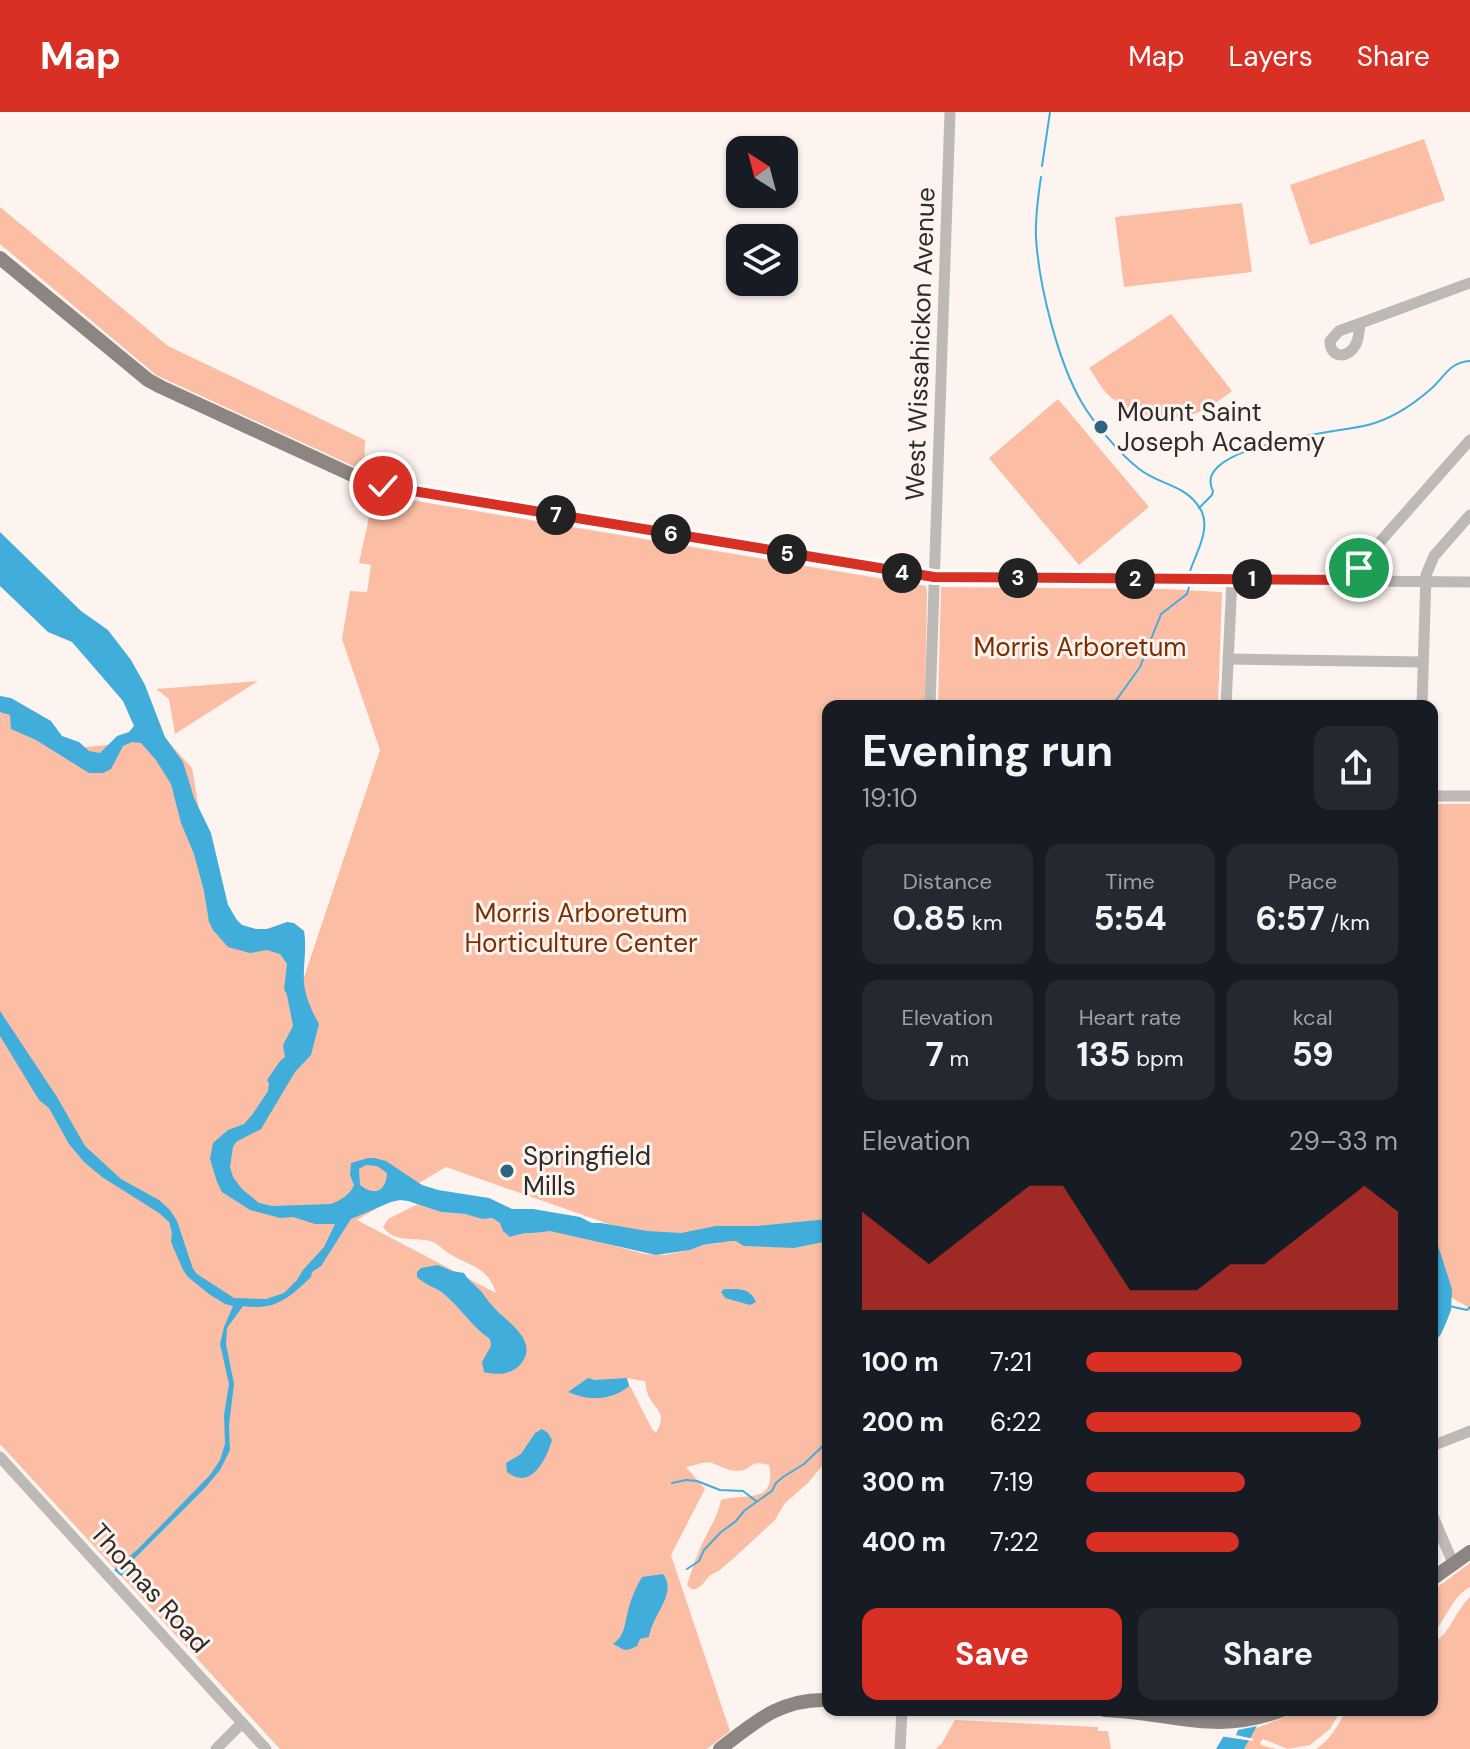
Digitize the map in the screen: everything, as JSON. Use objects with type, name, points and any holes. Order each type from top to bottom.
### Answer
[{"type":"main road","points":[[0,258],[148,380],[363,480],[393,488],[934,577]]},
{"type":"main road","points":[[1438,1574],[1470,1552]]},
{"type":"main road","points":[[720,1749],[781,1706],[804,1700],[822,1700]]},
{"type":"main road","points":[[1161,1716],[1193,1722],[1226,1723],[1262,1716]]},
{"type":"street","name":"West Wissahickon Avenue","points":[[930,700],[950,112]]},
{"type":"street","points":[[1360,324],[1470,283]]},
{"type":"street","points":[[1356,580],[1364,560],[1470,440]]},
{"type":"street","points":[[1422,700],[1425,581],[1432,559],[1470,515]]},
{"type":"street","points":[[934,577],[1470,582]]},
{"type":"street","points":[[1226,700],[1232,579]]},
{"type":"street","points":[[1228,659],[1423,662]]},
{"type":"street","points":[[1438,796],[1470,796]]},
{"type":"street","points":[[1438,1444],[1470,1431]]},
{"type":"street","name":"Thomas Road","points":[[0,1457],[266,1749]]},
{"type":"street","points":[[1438,1528],[1453,1563]]},
{"type":"street","points":[[900,1749],[902,1716]]},
{"type":"street","points":[[216,1749],[242,1723]]},
{"type":"green space","points":[[1424,139],[1445,200],[1310,245],[1290,185]]},
{"type":"green space","points":[[1242,203],[1252,272],[1124,287],[1115,217]]},
{"type":"green space","points":[[0,207],[168,346],[365,440],[364,471],[156,375],[0,244]]},
{"type":"green space","points":[[1171,314],[1232,391],[1194,414],[1170,418],[1145,415],[1112,398],[1089,368]]},
{"type":"green space","points":[[1058,399],[1149,507],[1079,565],[989,458]]},
{"type":"green space","name":"Morris Arboretum Horticulture Center","points":[[374,494],[926,586],[925,700],[822,700],[822,1466],[785,1503],[775,1520],[696,1589],[687,1585],[721,1500],[764,1492],[770,1478],[769,1465],[754,1464],[738,1471],[712,1463],[686,1467],[705,1489],[671,1555],[730,1731],[707,1749],[280,1749],[0,1444],[0,705],[77,748],[117,744],[145,716],[192,768],[219,928],[241,939],[262,929],[289,933],[291,1016],[380,750],[342,639],[350,591],[367,592],[371,565],[359,563]],"holes":[[[446,1167],[657,1241],[722,1243],[665,1255],[645,1254],[562,1232],[518,1234],[492,1218],[441,1212],[418,1204],[388,1219],[383,1227],[388,1232],[398,1237],[436,1243],[483,1273],[496,1293],[357,1220]],[[626,1378],[645,1381],[648,1395],[661,1416],[656,1433]]]},
{"type":"green space","name":"Morris Arboretum","points":[[941,587],[1222,592],[1218,700],[938,700]]},
{"type":"green space","points":[[258,681],[175,734],[169,699],[156,689]]},
{"type":"green space","points":[[1438,804],[1470,804],[1470,1313],[1468,1307],[1452,1298],[1438,1264]]},
{"type":"green space","points":[[1470,1563],[1470,1587],[1454,1602],[1438,1627],[1438,1587]]},
{"type":"green space","points":[[1470,1597],[1470,1749],[1316,1749],[1330,1736],[1343,1716],[1438,1716],[1438,1639]]},
{"type":"green space","points":[[1287,1716],[1338,1716],[1330,1729],[1310,1745],[1288,1749],[1263,1739],[1261,1745],[1276,1749],[1244,1749],[1254,1729]]},
{"type":"green space","points":[[955,1720],[1098,1727],[1098,1731],[1108,1731],[1111,1749],[936,1749]]},
{"type":"water","points":[[0,532],[81,611],[108,630],[131,660],[145,685],[165,737],[183,762],[194,798],[211,833],[228,905],[237,920],[256,929],[294,923],[304,931],[305,988],[319,1024],[311,1055],[295,1072],[261,1129],[236,1142],[233,1147],[230,1167],[233,1177],[259,1203],[272,1206],[331,1204],[345,1197],[354,1185],[350,1175],[351,1163],[374,1158],[386,1161],[422,1185],[489,1198],[512,1209],[533,1209],[580,1217],[592,1223],[681,1233],[716,1226],[757,1226],[822,1220],[822,1242],[794,1248],[744,1246],[730,1241],[656,1255],[550,1231],[510,1237],[492,1218],[441,1212],[400,1200],[351,1219],[321,1266],[296,1291],[273,1305],[243,1306],[227,1328],[226,1344],[234,1384],[229,1425],[230,1450],[220,1470],[205,1488],[127,1566],[129,1570],[121,1576],[114,1570],[210,1475],[220,1460],[225,1444],[224,1415],[229,1384],[220,1344],[233,1306],[209,1294],[188,1277],[171,1242],[169,1222],[102,1177],[69,1144],[49,1108],[39,1100],[0,1036],[0,1011],[57,1097],[85,1146],[121,1179],[159,1200],[170,1210],[177,1221],[193,1269],[234,1298],[266,1299],[284,1293],[324,1247],[335,1224],[315,1224],[250,1210],[222,1192],[217,1182],[210,1159],[213,1143],[228,1130],[244,1124],[252,1115],[268,1091],[267,1080],[285,1057],[283,1045],[293,1026],[284,989],[287,964],[280,954],[267,950],[250,953],[228,947],[213,930],[194,854],[181,823],[171,784],[141,743],[132,742],[123,746],[111,769],[103,773],[89,773],[36,740],[11,729],[10,715],[0,712],[0,696],[11,698],[51,721],[62,736],[79,742],[89,751],[100,753],[117,736],[129,732],[134,726],[123,701],[72,642],[48,632],[0,586]],"holes":[[[366,1165],[377,1166],[387,1173],[379,1190],[370,1191],[360,1185],[359,1169]]]},
{"type":"water","points":[[1438,1246],[1452,1289],[1451,1310],[1438,1338]]},
{"type":"water","points":[[438,1265],[464,1273],[522,1336],[527,1350],[519,1366],[502,1374],[484,1372],[482,1362],[491,1346],[490,1339],[444,1294],[417,1277],[421,1268]]},
{"type":"water","points":[[724,1289],[747,1291],[756,1302],[750,1305],[725,1298],[721,1292]]},
{"type":"water","points":[[588,1378],[627,1378],[629,1386],[615,1395],[599,1398],[568,1392]]},
{"type":"water","points":[[542,1429],[552,1440],[536,1471],[523,1478],[507,1472],[506,1463],[521,1454],[535,1433]]},
{"type":"water","points":[[663,1574],[668,1589],[649,1637],[640,1639],[637,1646],[624,1650],[613,1644],[623,1631],[631,1600],[642,1577]]},
{"type":"water","points":[[1235,1716],[1263,1716],[1244,1749],[1216,1749]]},
{"type":"pier","points":[[1231,1716],[1267,1716],[1262,1725],[1238,1730],[1236,1735],[1253,1741],[1219,1736]]},
{"type":"waterway","points":[[1042,166],[1050,112]]},
{"type":"waterway","points":[[1041,177],[1036,223],[1038,257],[1051,323],[1065,367],[1087,411],[1115,446],[1146,474],[1189,495],[1202,512],[1203,534],[1190,571]]},
{"type":"waterway","points":[[1199,508],[1212,495],[1212,475],[1223,462],[1272,443],[1385,419],[1418,400],[1453,367],[1470,361]]},
{"type":"waterway","points":[[1116,700],[1140,667],[1161,614],[1187,594],[1189,587]]},
{"type":"waterway","points":[[1449,1306],[1467,1310],[1470,1307]]},
{"type":"waterway","points":[[687,1569],[699,1561],[704,1550],[745,1510],[772,1491],[776,1483],[804,1464],[822,1447]]},
{"type":"waterway","points":[[672,1483],[697,1481],[720,1490],[743,1491],[756,1501]]},
{"type":"place","name":"Mount Saint Joseph Academy","points":[[1101,427]]},
{"type":"place","name":"Springfield Mills","points":[[507,1171]]},
{"type":"route","points":[[383,486],[922,576],[1356,580],[1359,568]]}]
